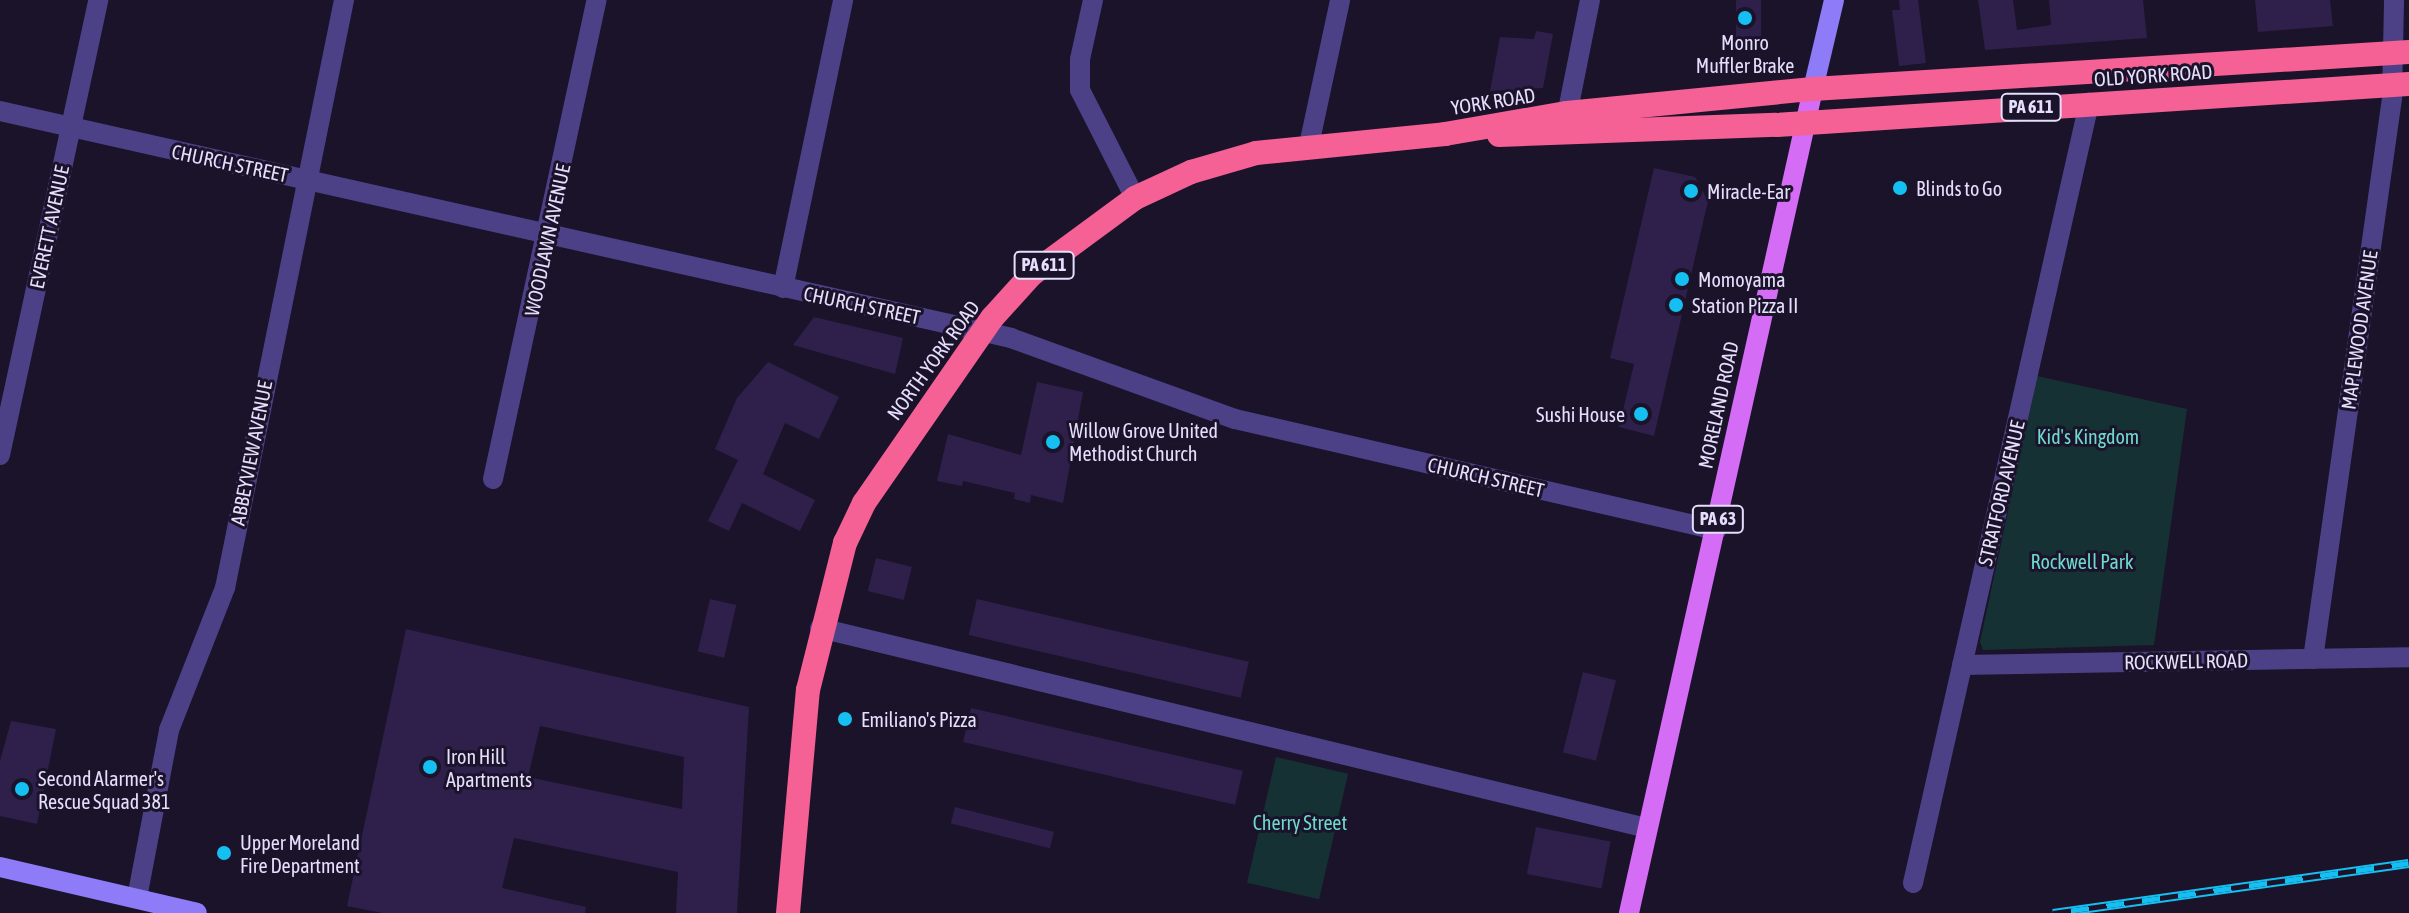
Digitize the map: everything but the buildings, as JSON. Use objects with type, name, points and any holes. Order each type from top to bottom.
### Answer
[{"type":"highway","name":"OLD YORK ROAD","points":[[1813,89],[2402,52]]},
{"type":"highway","name":"OLD YORK ROAD","points":[[1804,124],[2401,84]]},
{"type":"highway","name":"YORK ROAD","points":[[1445,134],[1565,125],[1813,89]]},
{"type":"highway","name":"YORK ROAD","points":[[1565,125],[1804,124]]},
{"type":"highway","name":"NORTH YORK ROAD","points":[[788,913],[810,681],[820,628],[845,543],[879,476],[979,332],[1032,274],[1135,198],[1191,172],[1309,145],[1445,134]]},
{"type":"main road","name":"MORELAND ROAD","points":[[1629,913],[1813,89]]},
{"type":"street","name":"EVERETT AVENUE","points":[[0,455],[98,0]]},
{"type":"street","name":"ABBEYVIEW AVENUE","points":[[137,898],[169,730],[225,588],[305,179],[344,0]]},
{"type":"street","name":"WOODLAWN AVENUE","points":[[493,479],[550,234],[597,0]]},
{"type":"street","points":[[783,288],[843,0]]},
{"type":"street","points":[[1093,0],[1080,59],[1080,90],[1135,198]]},
{"type":"street","points":[[1309,145],[1340,0]]},
{"type":"street","points":[[1565,125],[1590,0]]},
{"type":"street","name":"MORELAND ROAD","points":[[1813,89],[1834,0]]},
{"type":"street","name":"MAPLEWOOD AVENUE","points":[[2313,659],[2401,84],[2402,52],[2394,0]]},
{"type":"street","name":"STRATFORD AVENUE","points":[[1913,883],[2089,103]]},
{"type":"street","name":"CHURCH STREET","points":[[0,111],[1011,338],[1235,419],[1716,530]]},
{"type":"street","points":[[820,628],[1647,828]]},
{"type":"street","name":"ROCKWELL ROAD","points":[[1962,665],[2409,657]]},
{"type":"street","points":[[0,867],[197,913]]},
{"type":"green space","name":"Rockwell Park","points":[[2037,376],[2187,409],[2154,645],[1983,650],[1980,642]]},
{"type":"green space","name":"Cherry Street","points":[[1276,757],[1348,774],[1319,899],[1247,883]]},
{"type":"railway","points":[[2053,913],[2409,863]]},
{"type":"place","name":"Monro Muffler Brake","points":[[1745,18]]},
{"type":"place","name":"Blinds to Go","points":[[1900,188]]},
{"type":"place","name":"Miracle-Ear","points":[[1691,191]]},
{"type":"place","name":"Momoyama","points":[[1682,279]]},
{"type":"place","name":"Station Pizza II","points":[[1676,305]]},
{"type":"place","name":"Sushi House","points":[[1641,414]]},
{"type":"place","name":"Willow Grove United Methodist Church","points":[[1053,442]]},
{"type":"place","name":"Emiliano's Pizza","points":[[845,719]]},
{"type":"place","name":"Iron Hill Apartments","points":[[430,767]]},
{"type":"place","name":"Second Alarmer's Rescue Squad 381","points":[[22,789]]},
{"type":"place","name":"Upper Moreland Fire Department","points":[[224,853]]},
{"type":"park label","name":"Kid's Kingdom","points":[[2088,436]]}]
